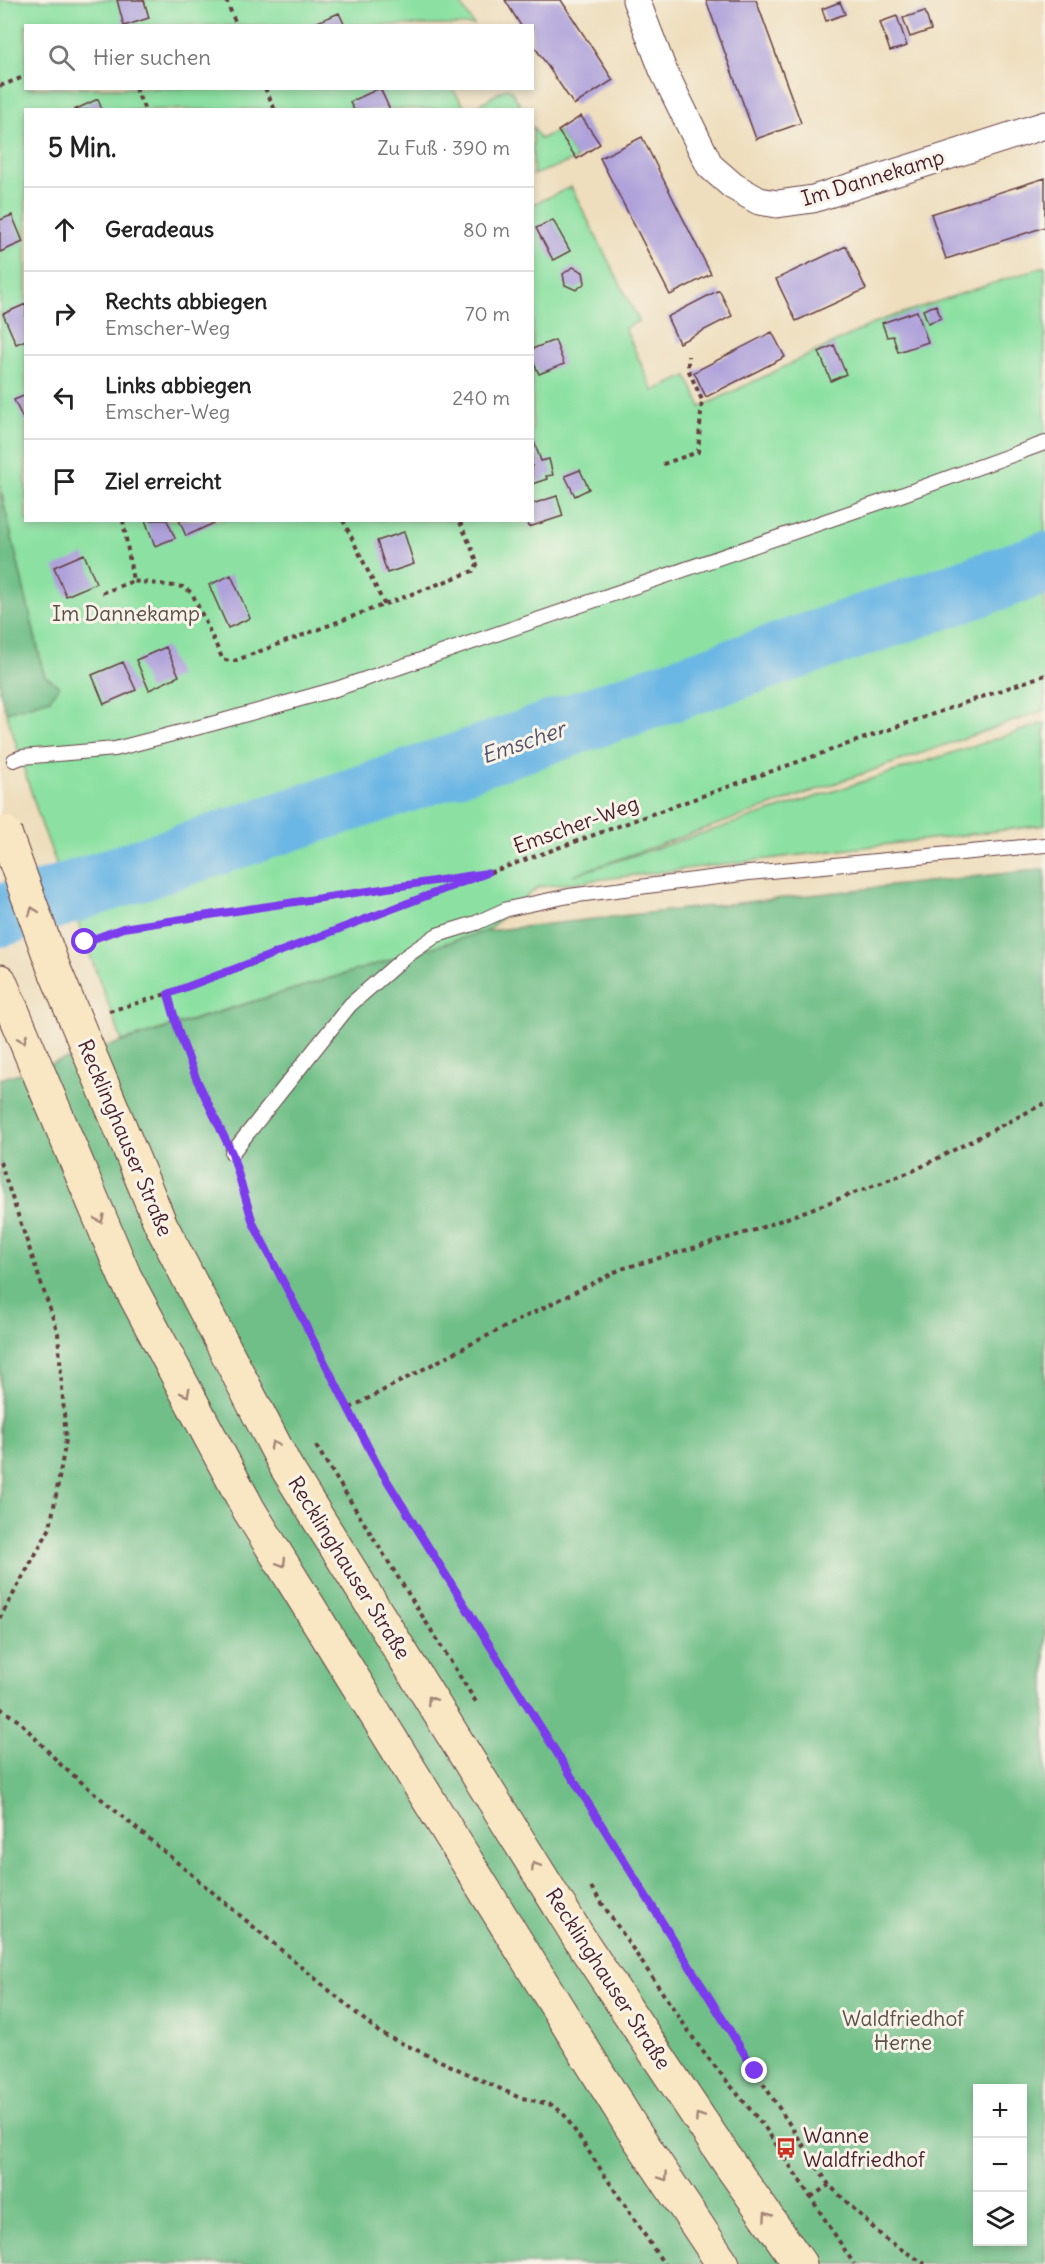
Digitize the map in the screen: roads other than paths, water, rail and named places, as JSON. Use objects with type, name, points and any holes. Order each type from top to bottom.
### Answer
[{"type":"main road","name":"Recklinghauser Straße","points":[[2,825],[53,966],[161,1225],[286,1467],[583,1944],[731,2166],[800,2264]]},
{"type":"main road","points":[[1,983],[125,1277],[249,1510],[632,2128],[719,2261]]},
{"type":"street","name":"Im Dannekamp","points":[[636,0],[663,70],[710,166],[733,186],[759,201],[777,204],[813,199],[1045,125]]},
{"type":"lane","points":[[14,760],[22,757],[115,749],[336,689],[887,500],[1045,443]]},
{"type":"lane","points":[[232,1153],[350,1005],[405,957],[437,935],[476,923],[507,909],[569,896],[750,873],[1045,845]]},
{"type":"waterway","name":"Emscher","points":[[0,916],[399,784],[1045,563]]},
{"type":"place","name":"Wanne Waldfriedhof","points":[[786,2148]]},
{"type":"park label","name":"Waldfriedhof Herne","points":[[903,2031]]}]
